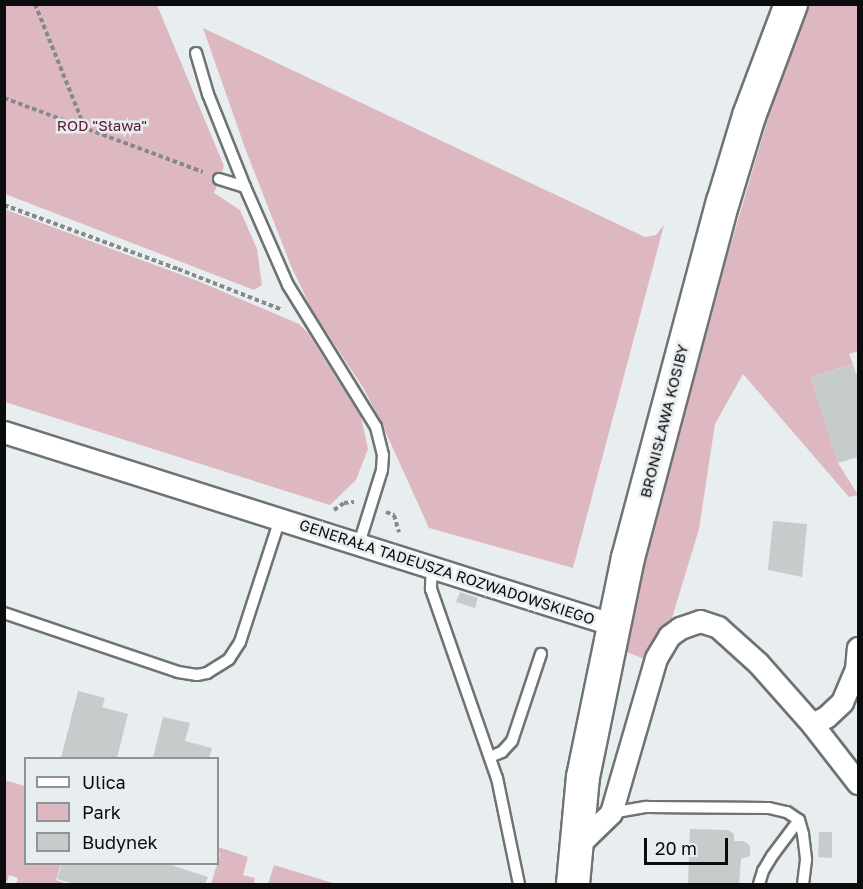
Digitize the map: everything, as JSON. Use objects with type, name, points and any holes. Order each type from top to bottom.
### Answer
[{"type":"street","name":"BRONISŁAWA KOSIBY","points":[[573,885],[582,777],[628,558],[723,202],[749,116],[791,4]]},
{"type":"street","name":"GENERAŁA TADEUSZA ROZWADOWSKIEGO","points":[[4,432],[614,625]]},
{"type":"street","points":[[577,846],[611,813],[656,658],[669,636],[680,628],[700,621],[718,627],[758,663],[812,724],[858,783]]},
{"type":"street","points":[[812,724],[826,717],[842,702],[856,669],[858,648]]},
{"type":"lane","points":[[196,53],[208,94],[245,187],[288,285],[308,321],[366,407],[381,440],[383,455],[379,487],[359,544]]},
{"type":"lane","points":[[219,179],[245,187]]},
{"type":"lane","name":"GENERAŁA TADEUSZA ROZWADOWSKIEGO","points":[[4,614],[178,672],[197,675],[207,673],[229,659],[240,642],[280,519]]},
{"type":"lane","points":[[432,567],[430,582],[433,597],[490,757],[519,885]]},
{"type":"lane","points":[[490,757],[502,752],[512,741],[541,654]]},
{"type":"lane","points":[[611,813],[646,807],[770,808],[787,812],[799,820],[806,860],[803,885]]},
{"type":"lane","points":[[759,885],[772,856],[799,820]]},
{"type":"path","points":[[35,4],[84,126]]},
{"type":"path","points":[[4,98],[84,126],[219,179]]},
{"type":"path","points":[[4,205],[178,268],[308,321]]},
{"type":"green space","name":"ROD \"Sława\"","points":[[4,5],[157,5],[224,166],[214,193],[240,210],[257,249],[262,285],[254,290],[5,194]]},
{"type":"green space","points":[[809,5],[858,5],[858,351],[849,354],[853,364],[811,377],[838,463],[858,495],[849,497],[743,374],[715,424],[699,529],[672,618],[656,637],[644,659],[622,650],[728,254],[776,91]]},
{"type":"green space","points":[[203,28],[645,237],[656,235],[664,225],[573,568],[429,528],[364,389],[312,310],[291,266],[245,148]]},
{"type":"green space","points":[[4,209],[198,281],[299,324],[308,333],[361,417],[368,449],[356,480],[330,505],[5,402]]},
{"type":"green space","points":[[4,780],[24,786],[24,865],[61,865],[56,880],[68,884],[16,884],[18,878],[9,875],[7,882],[5,881]]},
{"type":"green space","points":[[219,847],[248,857],[243,875],[255,878],[254,884],[211,884],[217,865],[219,865]]},
{"type":"green space","points":[[274,865],[336,884],[268,884]]},
{"type":"building","points":[[853,364],[856,374],[858,373],[858,457],[838,463],[811,377]]},
{"type":"building","points":[[773,521],[807,524],[802,577],[768,570]]},
{"type":"building","points":[[460,592],[478,598],[475,608],[456,602]]},
{"type":"building","points":[[78,691],[105,698],[102,707],[128,714],[117,757],[61,757]]},
{"type":"building","points":[[163,717],[190,723],[185,741],[212,748],[209,757],[153,757]]},
{"type":"building","points":[[690,829],[728,830],[734,834],[734,841],[744,841],[750,846],[750,856],[741,859],[739,884],[688,884]]},
{"type":"building","points":[[819,832],[832,832],[832,858],[818,857]]},
{"type":"building","points":[[62,865],[171,865],[208,877],[205,884],[74,884],[57,879]]}]
